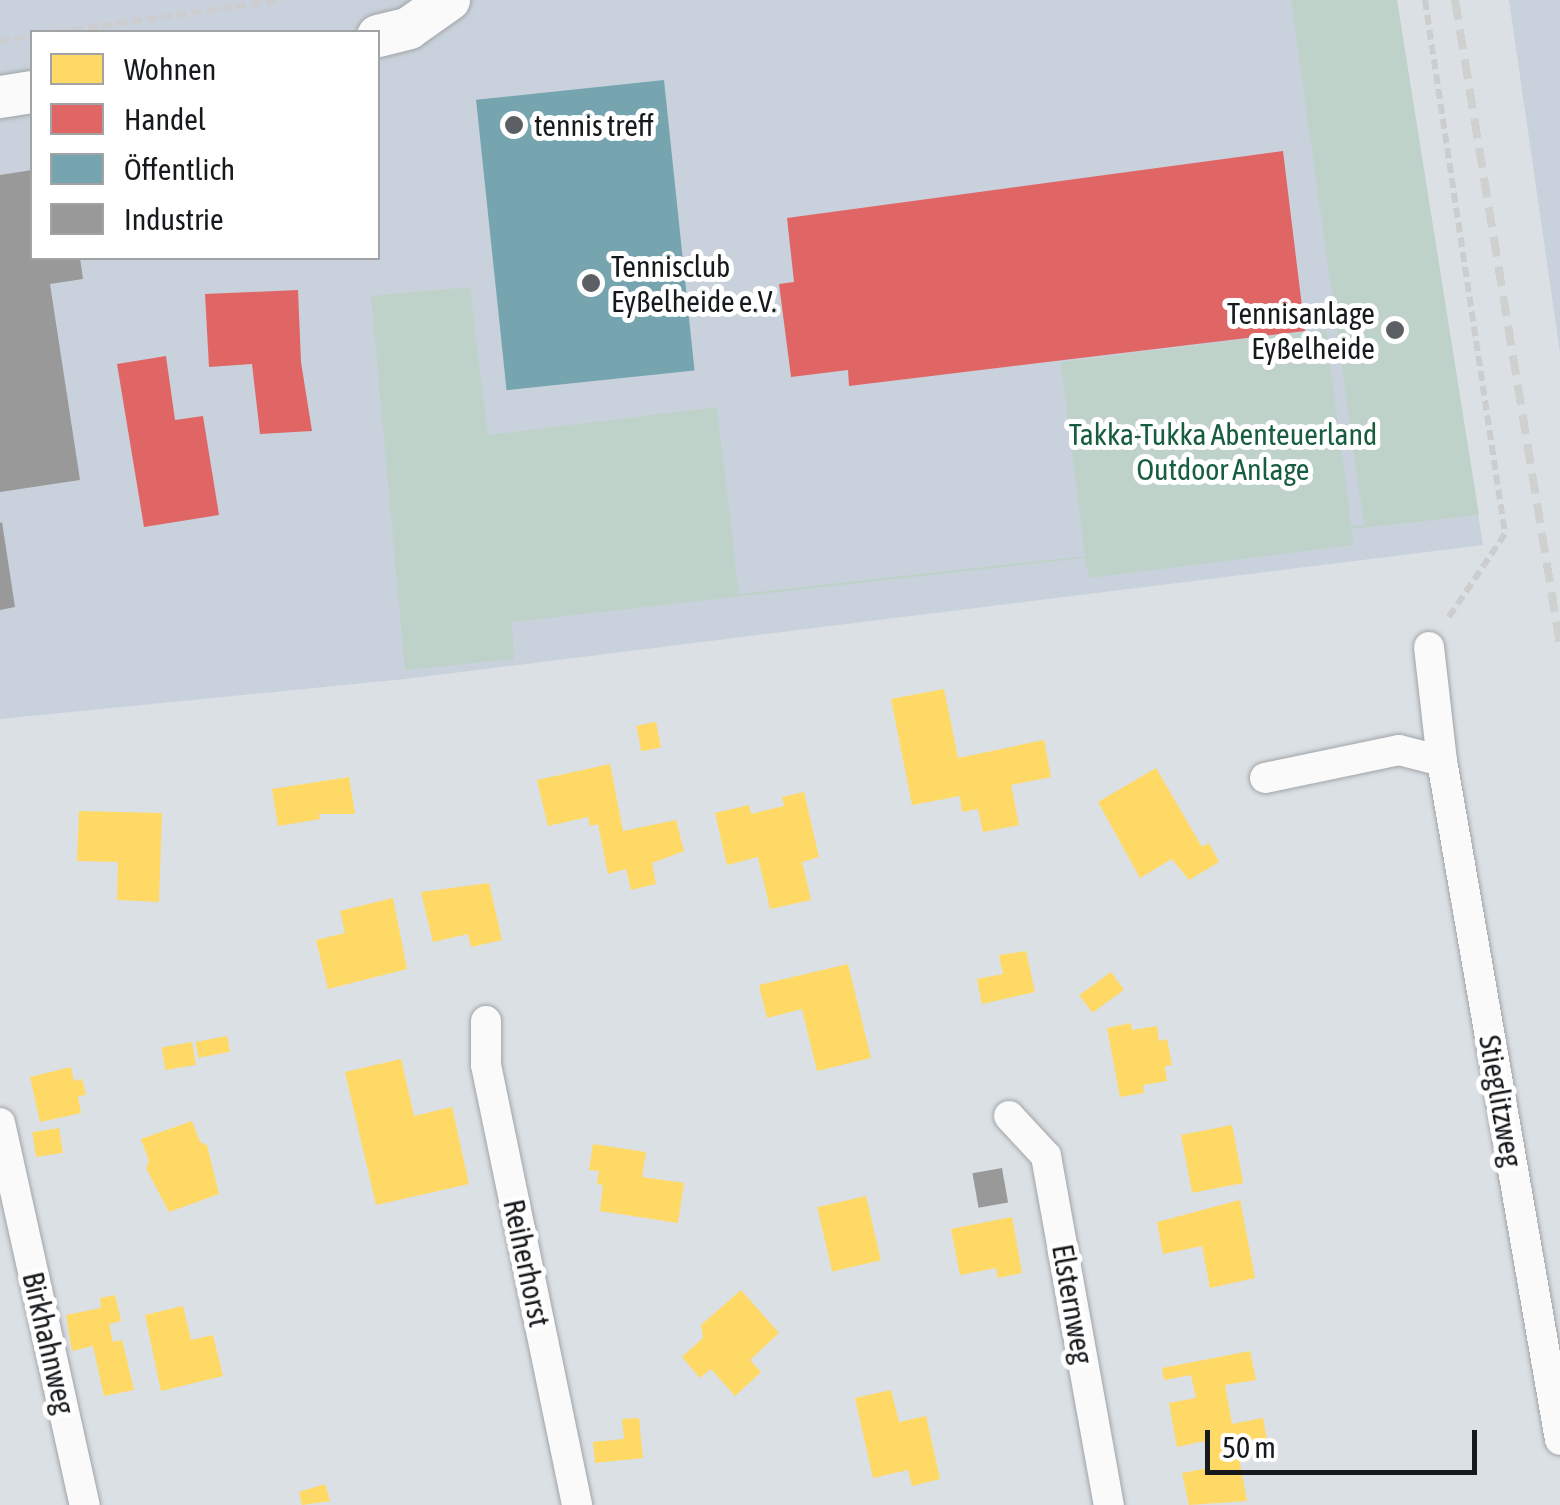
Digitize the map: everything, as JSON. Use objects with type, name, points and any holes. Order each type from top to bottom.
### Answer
[{"type":"street","points":[[380,35],[408,28],[449,0]]},
{"type":"street","points":[[0,97],[30,92]]},
{"type":"street","name":"Stieglitzweg","points":[[1429,648],[1442,761],[1560,1440]]},
{"type":"street","points":[[1265,778],[1399,750],[1442,761]]},
{"type":"street","name":"Reiherhorst","points":[[486,1021],[486,1066],[577,1505]]},
{"type":"street","name":"Elsternweg","points":[[1009,1116],[1046,1156],[1109,1505]]},
{"type":"street","name":"Birkhahnweg","points":[[0,1122],[85,1505]]},
{"type":"path","points":[[72,30],[282,0]]},
{"type":"path","points":[[1425,0],[1505,534],[1429,648]]},
{"type":"path","points":[[0,41],[30,36]]},
{"type":"shaded area","points":[[0,0],[1397,0],[1483,545],[405,679],[0,719]]},
{"type":"shaded area","points":[[1509,0],[1560,0],[1560,353]]},
{"type":"green space","name":"Tennisanlage Eyßelheide","points":[[1291,0],[1397,0],[1479,515],[1352,529],[1353,545],[1089,578],[1085,558],[512,622],[514,659],[405,670],[371,296],[470,287],[488,435],[717,407],[739,594],[1085,556],[1061,362],[1326,329],[1351,526],[1364,525]]},
{"type":"building: Wohnen","points":[[944,689],[958,758],[1044,740],[1051,777],[1011,785],[1019,825],[983,832],[978,809],[962,812],[960,796],[912,805],[891,699]]},
{"type":"building: Wohnen","points":[[656,722],[661,748],[641,751],[636,726]]},
{"type":"building: Wohnen","points":[[610,764],[623,831],[676,820],[684,851],[652,863],[656,884],[631,890],[626,869],[608,874],[598,824],[590,826],[588,817],[548,826],[537,780]]},
{"type":"building: Wohnen","points":[[1156,768],[1202,847],[1209,843],[1219,862],[1189,880],[1172,859],[1140,878],[1098,802]]},
{"type":"building: Wohnen","points":[[349,777],[355,814],[319,814],[320,819],[278,826],[272,789]]},
{"type":"building: Wohnen","points":[[804,792],[819,857],[802,862],[811,900],[770,909],[758,857],[727,865],[715,813],[749,805],[751,814],[784,806],[782,797]]},
{"type":"building: Wohnen","points":[[79,811],[162,813],[159,902],[117,900],[118,862],[77,861]]},
{"type":"building: Wohnen","points":[[489,883],[502,940],[471,947],[468,934],[433,942],[421,892]]},
{"type":"building: Wohnen","points":[[393,898],[407,969],[328,989],[316,940],[345,933],[340,911]]},
{"type":"building: Wohnen","points":[[1026,951],[1035,992],[982,1004],[977,979],[1003,974],[999,955]]},
{"type":"building: Wohnen","points":[[848,964],[871,1058],[817,1071],[802,1009],[767,1018],[759,985]]},
{"type":"building: Wohnen","points":[[1111,972],[1124,990],[1092,1013],[1079,995]]},
{"type":"building: Wohnen","points":[[1131,1023],[1132,1030],[1157,1026],[1159,1041],[1167,1039],[1172,1065],[1165,1066],[1167,1081],[1143,1085],[1144,1093],[1120,1097],[1107,1028]]},
{"type":"building: Wohnen","points":[[227,1036],[230,1052],[199,1058],[196,1042]]},
{"type":"building: Wohnen","points":[[192,1042],[196,1065],[165,1070],[161,1047]]},
{"type":"building: Wohnen","points":[[401,1059],[414,1116],[452,1107],[469,1184],[376,1205],[345,1072]]},
{"type":"building: Wohnen","points":[[71,1067],[74,1081],[82,1079],[86,1095],[78,1096],[81,1113],[40,1122],[30,1077]]},
{"type":"building: Wohnen","points":[[192,1121],[200,1142],[207,1145],[219,1194],[169,1212],[146,1168],[149,1161],[141,1139]]},
{"type":"building: Wohnen","points":[[1232,1125],[1243,1183],[1192,1193],[1181,1135]]},
{"type":"building: Wohnen","points":[[59,1128],[63,1153],[36,1157],[32,1132]]},
{"type":"building: Wohnen","points":[[593,1144],[646,1152],[642,1177],[684,1183],[678,1223],[600,1211],[603,1185],[597,1184],[599,1171],[589,1170]]},
{"type":"building: Wohnen","points":[[866,1196],[881,1260],[832,1272],[817,1207]]},
{"type":"building: Wohnen","points":[[1240,1200],[1255,1278],[1210,1288],[1202,1246],[1163,1254],[1157,1222]]},
{"type":"building: Wohnen","points":[[1012,1217],[1022,1273],[998,1278],[996,1268],[960,1275],[951,1229]]},
{"type":"building: Wohnen","points":[[741,1290],[779,1333],[750,1360],[761,1372],[735,1396],[711,1369],[700,1378],[682,1357],[703,1338],[701,1325]]},
{"type":"building: Wohnen","points":[[115,1295],[121,1321],[109,1324],[113,1342],[122,1340],[134,1390],[104,1396],[93,1346],[72,1351],[66,1315],[101,1308],[100,1298]]},
{"type":"building: Wohnen","points":[[183,1306],[191,1340],[213,1335],[223,1376],[161,1391],[145,1315]]},
{"type":"building: Wohnen","points":[[1250,1351],[1256,1380],[1225,1385],[1232,1424],[1263,1418],[1268,1445],[1238,1452],[1247,1501],[1189,1505],[1182,1473],[1209,1468],[1204,1441],[1177,1447],[1169,1403],[1196,1398],[1191,1375],[1164,1380],[1162,1368]]},
{"type":"building: Wohnen","points":[[891,1390],[899,1422],[926,1416],[940,1479],[912,1486],[908,1470],[873,1478],[855,1398]]},
{"type":"building: Wohnen","points":[[639,1418],[643,1458],[595,1463],[593,1442],[624,1439],[622,1419]]},
{"type":"building: Wohnen","points":[[325,1484],[330,1501],[302,1505],[299,1492]]},
{"type":"building: Handel","points":[[1283,151],[1305,331],[849,386],[848,370],[791,377],[779,284],[794,282],[787,218]]},
{"type":"building: Handel","points":[[298,290],[301,362],[312,431],[260,434],[252,364],[209,367],[205,294]]},
{"type":"building: Handel","points":[[166,356],[175,420],[203,416],[219,515],[144,527],[117,364]]},
{"type":"building: Öffentlich","name":"Tennisclub Eyßelheide e.V.","points":[[664,80],[695,370],[507,390],[476,100]]},
{"type":"building: Industrie","points":[[30,170],[30,260],[80,260],[83,279],[50,284],[80,480],[0,492],[0,175]]},
{"type":"building: Industrie","points":[[0,523],[15,607],[0,610]]},
{"type":"building: Industrie","points":[[1002,1168],[1008,1202],[979,1208],[972,1173]]},
{"type":"railway","points":[[1455,0],[1560,645]]},
{"type":"place","name":"tennis treff","points":[[514,125]]},
{"type":"place","name":"Tennisclub Eyßelheide e.V.","points":[[591,283]]},
{"type":"place","name":"Tennisanlage Eyßelheide","points":[[1395,330]]},
{"type":"park label","name":"Takka-Tukka Abenteuerland Outdoor Anlage","points":[[1223,451]]}]
